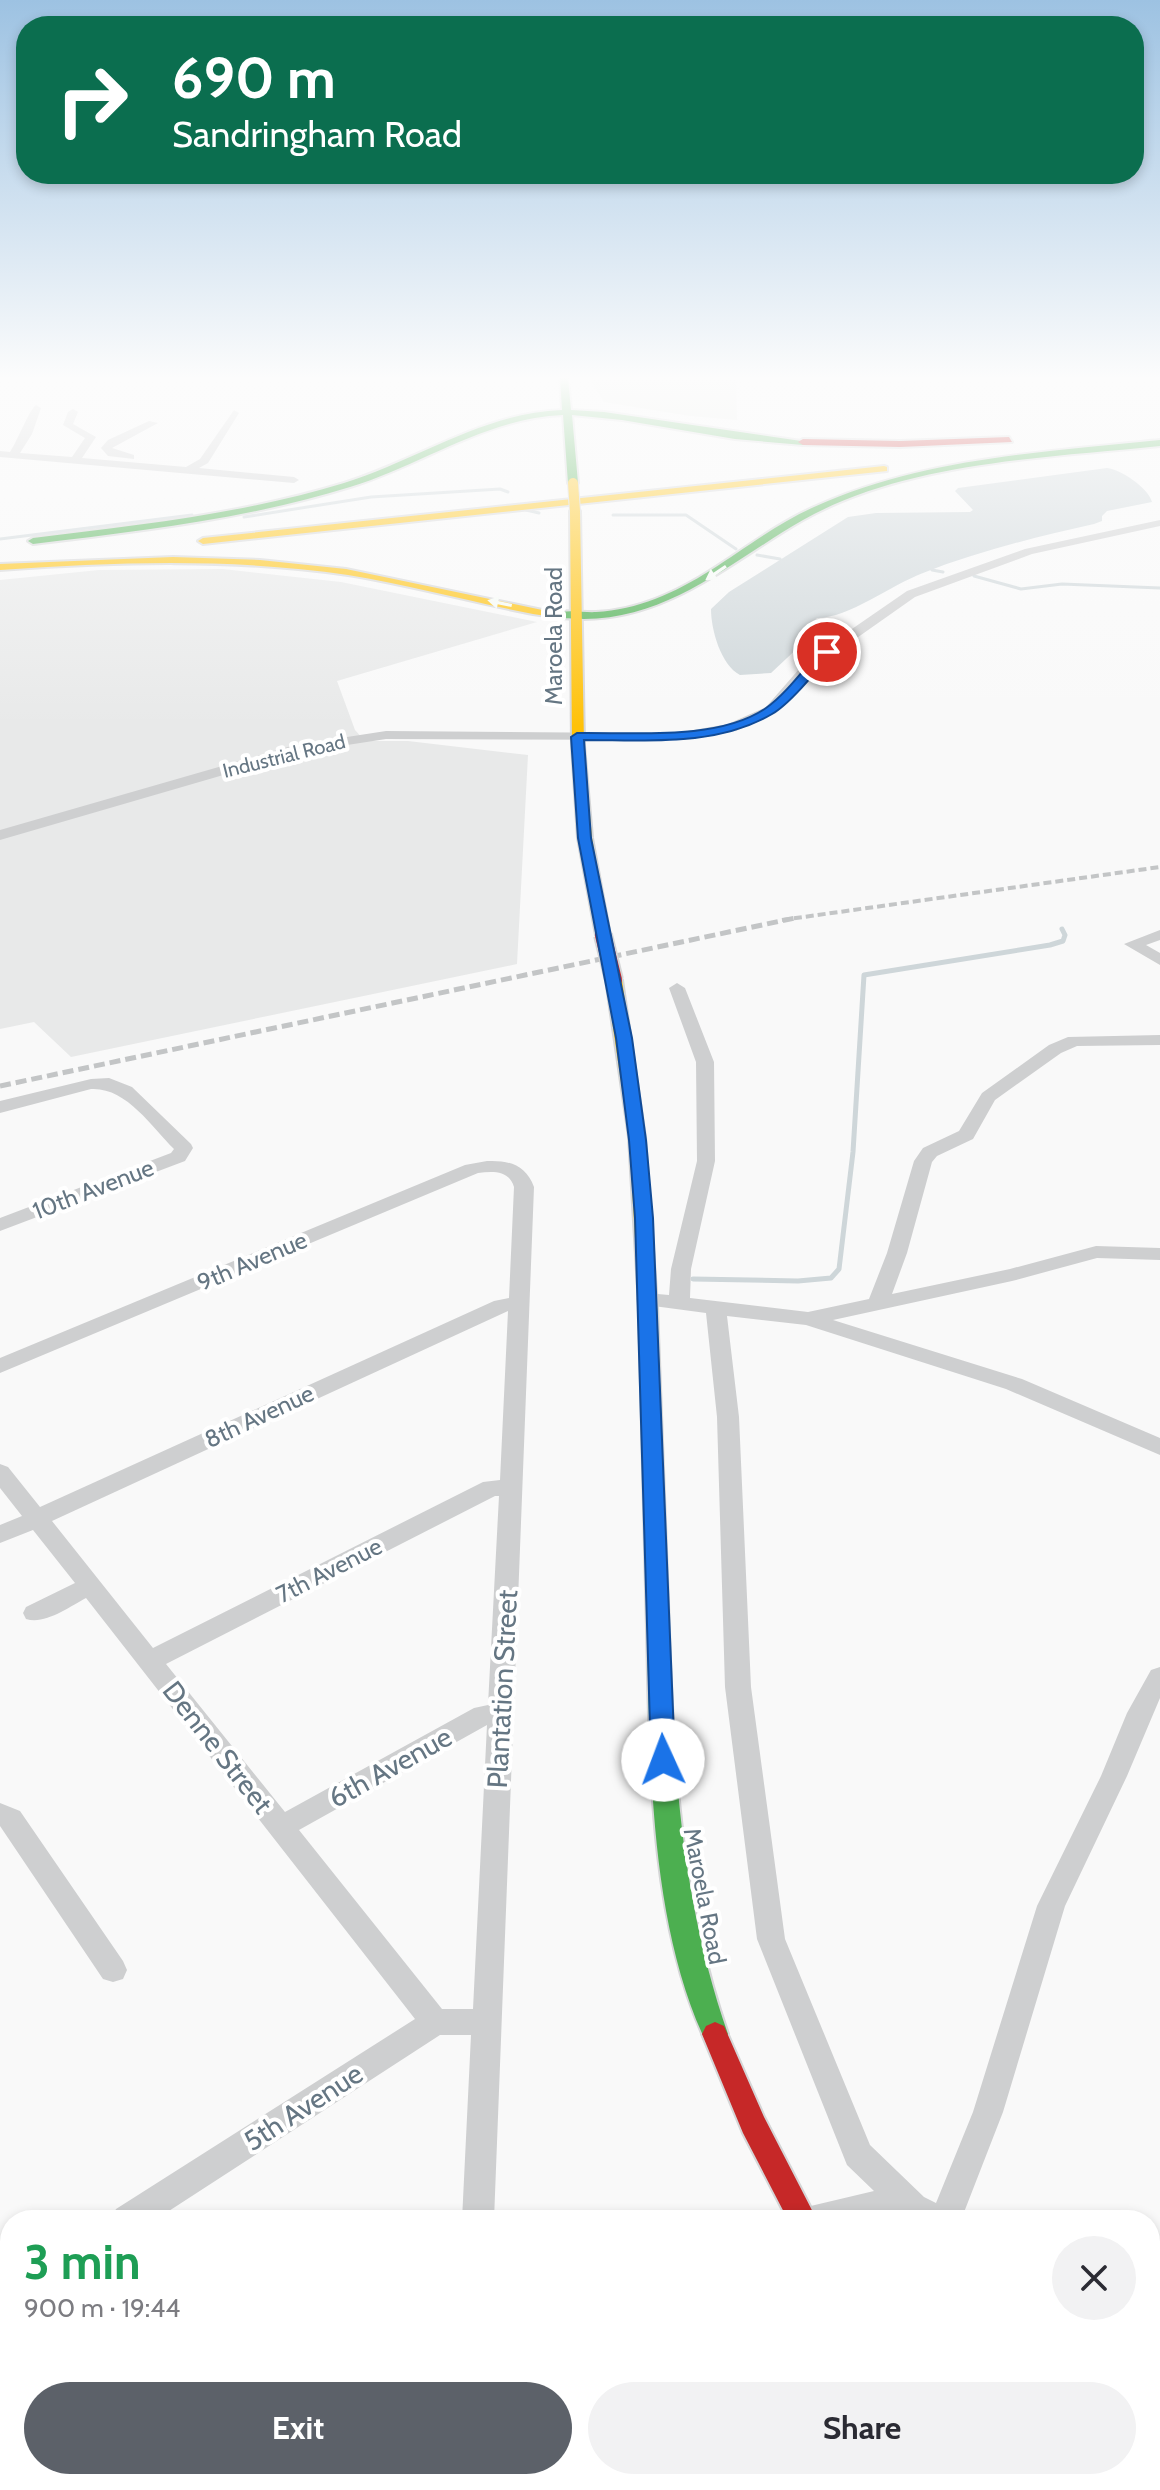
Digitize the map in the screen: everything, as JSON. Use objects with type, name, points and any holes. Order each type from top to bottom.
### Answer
[{"type":"main road","points":[[8,546],[267,507],[312,494]]},
{"type":"main road","points":[[8,546],[514,494]]},
{"type":"main road","name":"Maroela Road","points":[[574,494],[577,737],[585,838],[614,980],[638,1140],[669,1844],[689,1956],[707,2013],[754,2131],[797,2210]]},
{"type":"main road","points":[[0,565],[668,494]]},
{"type":"main road","points":[[0,565],[142,558],[279,563],[377,577],[538,612],[577,617],[637,607],[687,590],[804,515],[858,494]]},
{"type":"street","name":"Industrial Road","points":[[0,835],[325,742],[414,734],[682,736],[731,728],[771,710],[812,663],[911,594],[1029,551],[1160,523]]},
{"type":"street","points":[[1160,935],[1132,944],[1160,960]]},
{"type":"street","points":[[677,988],[705,1062],[706,1161],[681,1269],[679,1302]]},
{"type":"street","points":[[878,1304],[923,1161],[937,1147],[966,1135],[988,1097],[1055,1049],[1074,1041],[1160,1040]]},
{"type":"street","name":"10th Avenue","points":[[0,1107],[91,1084],[109,1083],[122,1087],[183,1145],[184,1150],[178,1157],[0,1225]]},
{"type":"street","name":"9th Avenue","points":[[0,1366],[472,1169],[488,1166],[506,1168]]},
{"type":"street","name":"Plantation Street","points":[[478,2210],[524,1182],[518,1174],[506,1168]]},
{"type":"street","points":[[808,1319],[1012,1275],[1096,1252],[1160,1254]]},
{"type":"street","points":[[646,1299],[808,1319],[1003,1380],[1160,1447]]},
{"type":"street","name":"8th Avenue","points":[[0,1535],[501,1306],[519,1303]]},
{"type":"street","points":[[716,1307],[728,1417],[738,1687],[771,1939],[858,2155],[917,2210]]},
{"type":"street","name":"Denne Street","points":[[0,1472],[435,2022]]},
{"type":"street","name":"7th Avenue","points":[[149,1661],[491,1488],[511,1487]]},
{"type":"street","points":[[35,1613],[90,1586]]},
{"type":"street","points":[[950,2210],[994,2090],[1045,1924],[1077,1849],[1114,1777],[1147,1695],[1160,1677]]},
{"type":"street","name":"6th Avenue","points":[[281,1827],[483,1715],[500,1715]]},
{"type":"street","points":[[0,1814],[10,1819],[113,1970]]},
{"type":"street","points":[[435,2022],[487,2022]]},
{"type":"street","name":"5th Avenue","points":[[143,2210],[435,2022]]},
{"type":"street","points":[[856,2210],[900,2197]]},
{"type":"shaded area","points":[[958,494],[1148,494],[1152,502],[1107,511],[1102,521],[1094,524],[1008,545],[944,565],[911,578],[843,613],[817,618],[819,628],[771,673],[740,675],[722,655],[711,609],[729,592],[848,517],[876,513],[973,510]]},
{"type":"shaded area","points":[[223,569],[341,582],[537,622],[337,681],[355,730],[365,741],[408,741],[528,755],[517,964],[71,1057],[34,1022],[0,1029],[0,580],[99,570]]},
{"type":"waterway","points":[[244,517],[371,497],[416,494]]},
{"type":"waterway","points":[[526,510],[539,513]]},
{"type":"waterway","points":[[0,539],[192,515]]},
{"type":"waterway","points":[[613,515],[686,515],[736,549]]},
{"type":"waterway","points":[[757,555],[780,559]]},
{"type":"waterway","points":[[932,570],[943,572]]},
{"type":"waterway","points":[[974,576],[1021,589],[1062,584],[1160,588]]},
{"type":"waterway","points":[[693,1279],[798,1281],[831,1278],[839,1269],[853,1152],[864,975],[1050,945],[1063,941],[1065,935],[1062,929]]},
{"type":"railway","points":[[793,919],[1160,867]]},
{"type":"railway","points":[[0,1086],[793,919]]},
{"type":"railway","points":[[782,920],[793,919]]},
{"type":"traffic: fast","points":[[33,541],[193,520],[314,494]]},
{"type":"traffic: fast","points":[[560,615],[597,615],[660,601],[688,588],[806,515],[857,494]]},
{"type":"traffic: fast","points":[[648,1306],[664,1782],[685,1935],[715,2034]]},
{"type":"traffic: slow","points":[[574,494],[575,511]]},
{"type":"traffic: slow","points":[[203,541],[646,494]]},
{"type":"traffic: slow","points":[[575,511],[578,746],[585,838],[603,935]]},
{"type":"traffic: slow","points":[[0,567],[130,560],[260,563],[373,576],[560,615]]},
{"type":"traffic: slow","points":[[614,980],[637,1137],[648,1306]]},
{"type":"traffic: jam","points":[[603,935],[614,980]]},
{"type":"traffic: jam","points":[[715,2034],[753,2124],[798,2210]]},
{"type":"route","points":[[663,1760],[644,1218],[638,1140],[614,980],[585,838],[577,737],[682,736],[731,728],[771,710],[812,663],[827,652]]}]
